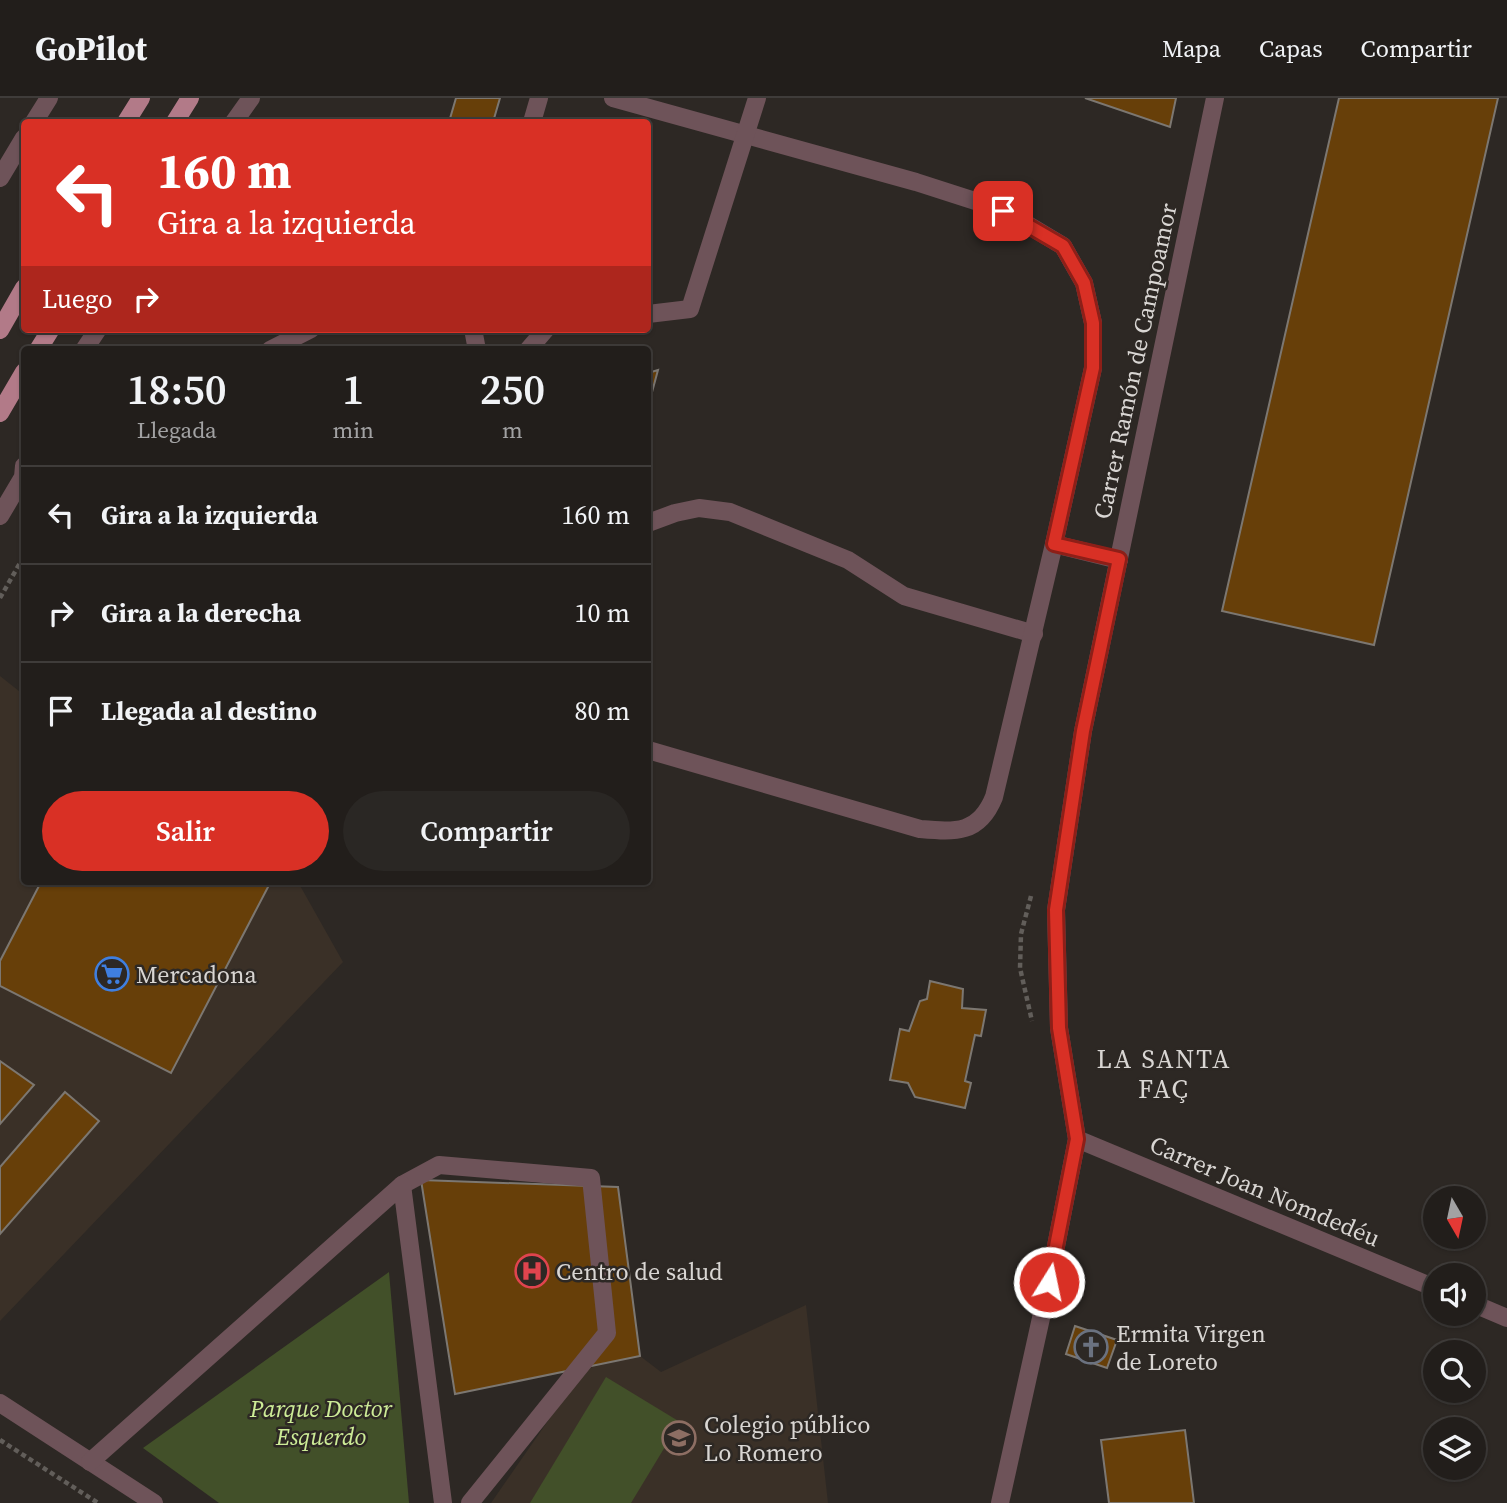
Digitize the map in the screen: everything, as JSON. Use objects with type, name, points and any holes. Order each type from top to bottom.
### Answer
[{"type":"main road","points":[[127,119],[141,98]]},
{"type":"main road","points":[[177,119],[190,98]]},
{"type":"main road","points":[[0,330],[21,293]]},
{"type":"main road","points":[[0,413],[21,377]]},
{"type":"street","points":[[36,119],[49,98]]},
{"type":"street","points":[[236,119],[251,98]]},
{"type":"street","points":[[533,119],[539,98]]},
{"type":"street","points":[[613,98],[916,182],[1003,211],[1063,246],[1084,283],[1093,323],[1093,368],[1034,634],[994,797],[987,815],[976,825],[951,832],[920,829],[651,751]]},
{"type":"street","points":[[651,314],[690,309],[757,98]]},
{"type":"street","name":"Carrer Ramón de Campoamor","points":[[1000,1503],[1049,1282],[1077,1139],[1059,1028],[1056,910],[1083,731],[1215,98]]},
{"type":"street","points":[[0,178],[21,143]]},
{"type":"street","points":[[278,346],[303,333]]},
{"type":"street","points":[[0,516],[21,481]]},
{"type":"street","points":[[651,522],[699,508],[730,512],[848,560],[904,596],[1034,634]]},
{"type":"street","points":[[1054,544],[1119,559]]},
{"type":"street","name":"Carrer Joan Nomdedéu","points":[[1077,1139],[1423,1283]]},
{"type":"street","points":[[90,1462],[402,1185],[439,1165],[590,1178],[607,1334],[470,1503]]},
{"type":"street","points":[[402,1185],[443,1503]]},
{"type":"street","points":[[1486,1309],[1507,1318]]},
{"type":"street","points":[[0,1403],[154,1503]]},
{"type":"path","points":[[0,598],[21,561]]},
{"type":"path","points":[[0,1440],[98,1503]]},
{"type":"shaded area","points":[[0,676],[21,693],[21,885],[300,885],[343,962],[0,1321]]},
{"type":"shaded area","name":"Colegio público Lo Romero","points":[[806,1305],[828,1503],[491,1503],[584,1369],[640,1356],[661,1372]]},
{"type":"green space","name":"Parque Doctor Esquerdo","points":[[389,1272],[409,1503],[219,1503],[143,1448]]},
{"type":"green space","points":[[606,1377],[680,1422],[631,1503],[530,1503]]},
{"type":"building","points":[[456,98],[500,98],[494,119],[450,119]]},
{"type":"building","points":[[1085,98],[1176,98],[1170,127]]},
{"type":"building","points":[[1339,98],[1498,98],[1374,645],[1222,611]]},
{"type":"building","points":[[658,370],[651,396],[651,372]]},
{"type":"building","name":"Mercadona","points":[[39,885],[268,887],[171,1073],[0,986],[0,961]]},
{"type":"building","points":[[930,981],[963,989],[962,1008],[986,1010],[981,1036],[975,1035],[965,1081],[971,1083],[965,1108],[915,1097],[908,1083],[890,1080],[900,1029],[909,1031],[920,1001],[927,999]]},
{"type":"building","points":[[0,1061],[34,1085],[0,1124]]},
{"type":"building","points":[[65,1092],[99,1121],[0,1234],[0,1167]]},
{"type":"building","name":"Centro de salud","points":[[421,1180],[618,1187],[640,1356],[455,1394]]},
{"type":"building","name":"Ermita Virgen de Loreto","points":[[1075,1326],[1117,1340],[1107,1368],[1066,1354]]},
{"type":"building","points":[[1185,1430],[1194,1503],[1109,1503],[1101,1440]]},
{"type":"place","name":"Mercadona","points":[[112,974]]},
{"type":"place","name":"Centro de salud","points":[[532,1271]]},
{"type":"place","name":"Ermita Virgen de Loreto","points":[[1091,1347]]},
{"type":"place","name":"Colegio público Lo Romero","points":[[679,1438]]},
{"type":"district","name":"LA SANTA FAÇ","points":[[1164,1074]]},
{"type":"route","points":[[1003,211],[1063,246],[1084,283],[1093,323],[1093,368],[1054,544],[1119,559],[1083,731],[1056,910],[1059,1028],[1077,1139],[1049,1282]]}]
